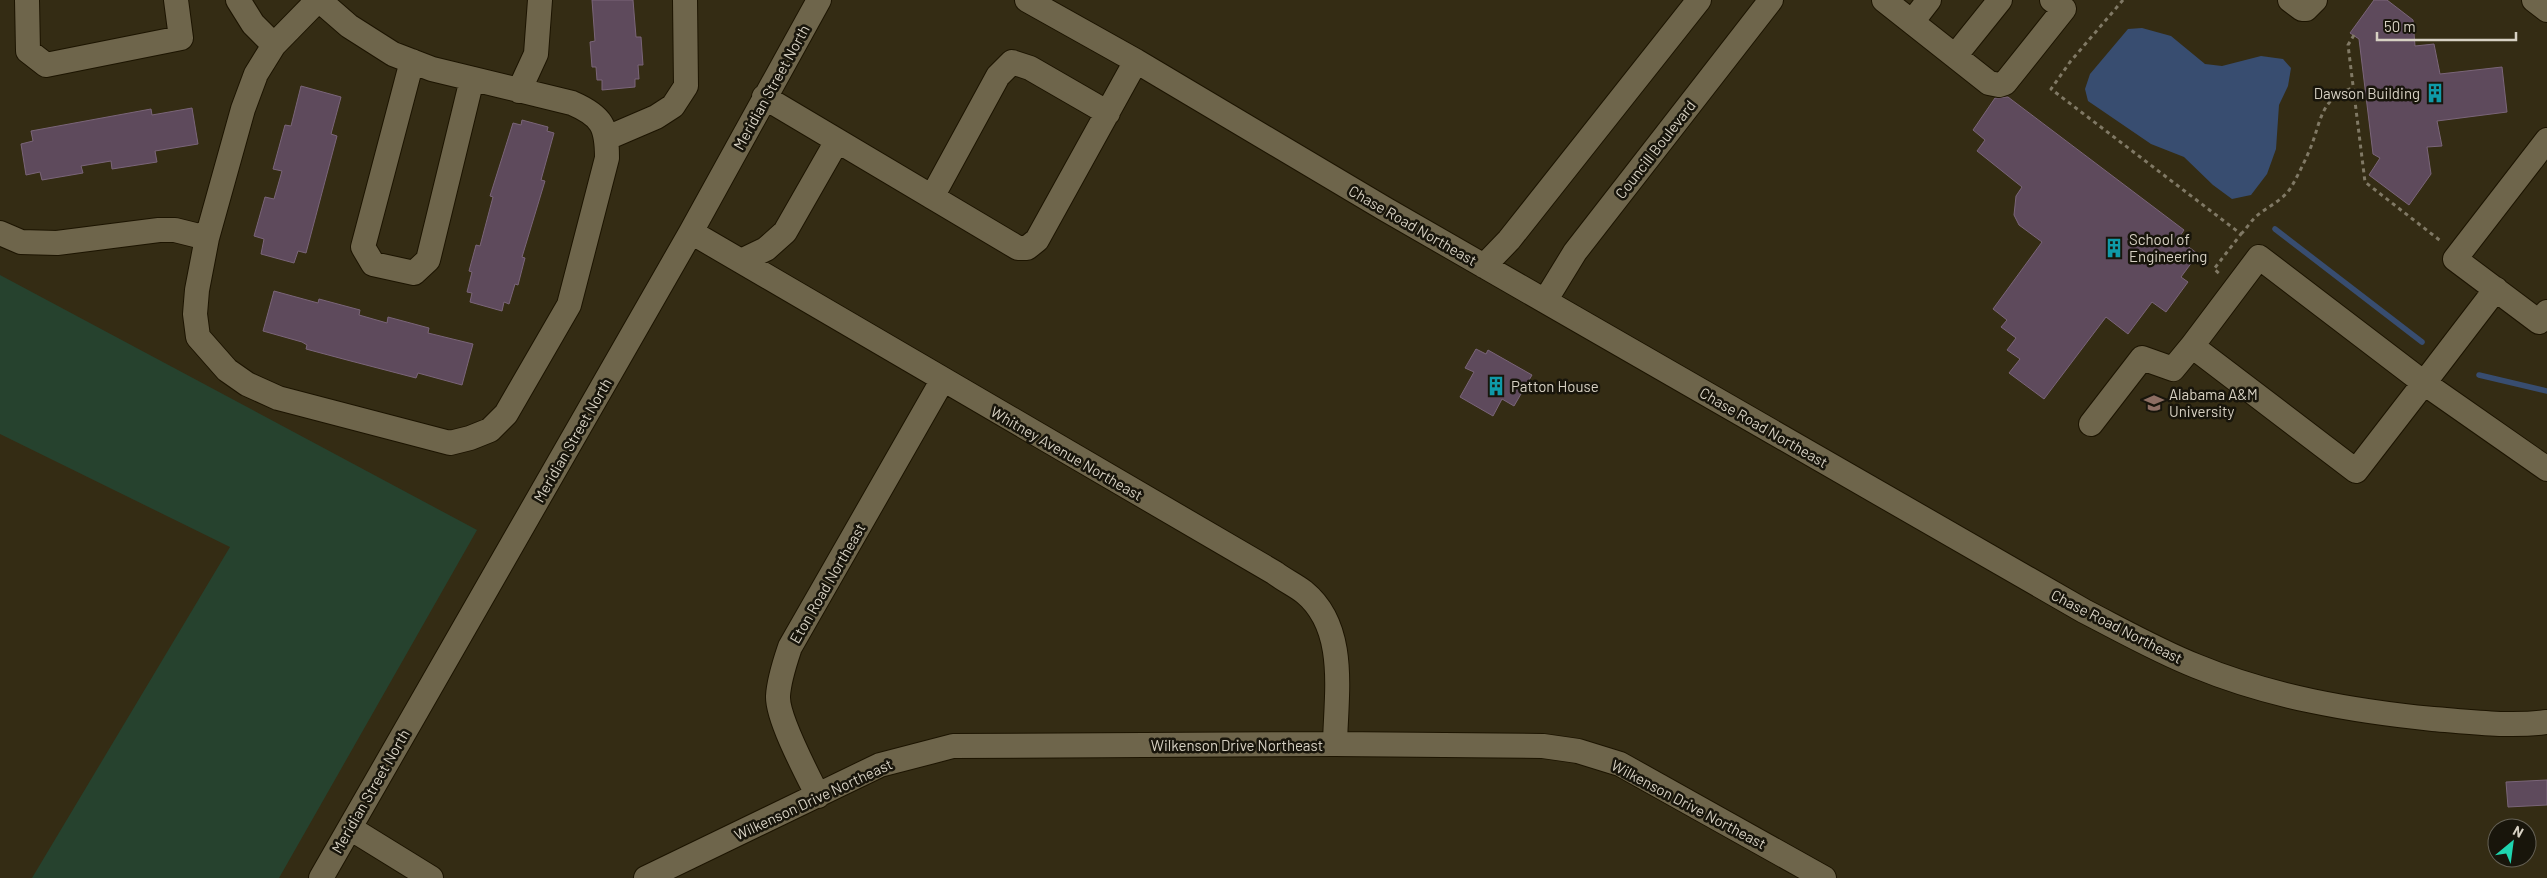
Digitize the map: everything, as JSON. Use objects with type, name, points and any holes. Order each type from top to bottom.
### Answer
[{"type":"street","points":[[28,0],[28,51],[46,65],[181,38],[176,0]]},
{"type":"street","points":[[238,0],[253,24],[274,45]]},
{"type":"street","points":[[319,0],[349,26],[392,54],[472,79],[572,103],[592,112],[603,127],[607,138],[608,158],[569,305],[506,414],[490,430],[470,438],[450,443],[278,398],[247,384],[227,370],[198,337],[195,314],[197,290],[207,238],[243,109],[256,74],[274,45],[319,0]]},
{"type":"street","points":[[519,91],[536,54],[540,0]]},
{"type":"street","points":[[607,138],[656,117],[673,106],[686,86],[685,0]]},
{"type":"street","points":[[804,28],[810,0]]},
{"type":"street","name":"Meridian Street North","points":[[321,878],[691,232],[819,0]]},
{"type":"street","points":[[804,28],[833,0]]},
{"type":"street","name":"Chase Road Northeast","points":[[1027,0],[1136,61],[1484,266],[2084,611],[2159,650],[2231,679],[2338,707],[2462,722],[2529,724],[2547,722]]},
{"type":"street","points":[[1484,266],[1510,240],[1699,0]]},
{"type":"street","name":"Councill Boulevard","points":[[1545,301],[1575,252],[1771,0]]},
{"type":"street","points":[[1884,0],[1989,83],[1999,85],[2005,83],[2064,9],[2052,0]]},
{"type":"street","points":[[1912,22],[1929,0]]},
{"type":"street","points":[[1955,56],[2000,0]]},
{"type":"street","points":[[2290,0],[2302,9],[2315,0]]},
{"type":"street","points":[[2534,0],[2547,10]]},
{"type":"street","points":[[412,61],[363,247],[373,264],[414,273],[428,260],[472,79]]},
{"type":"street","points":[[764,98],[1018,248],[1027,248],[1037,240],[1136,61]]},
{"type":"street","points":[[932,197],[998,76],[1012,62],[1030,68],[1108,113]]},
{"type":"street","points":[[2547,140],[2455,258],[2540,322],[2547,312]]},
{"type":"street","points":[[741,262],[766,249],[785,232],[837,141]]},
{"type":"street","points":[[0,233],[21,242],[56,243],[160,230],[175,230],[207,238]]},
{"type":"street","name":"Whitney Avenue Northeast","points":[[691,232],[1305,593],[1325,617],[1335,645],[1337,678],[1335,744]]},
{"type":"street","points":[[2091,424],[2142,358],[2173,369],[2259,258],[2424,383],[2547,470]]},
{"type":"street","points":[[2192,346],[2356,471],[2496,289]]},
{"type":"street","name":"Eton Road Northeast","points":[[818,796],[794,747],[778,697],[784,664],[790,647],[942,381]]},
{"type":"street","name":"Wilkenson Drive Northeast","points":[[646,878],[880,765],[953,746],[1335,744],[1543,746],[1578,751],[1620,764],[1824,878]]},
{"type":"street","points":[[350,828],[431,878]]},
{"type":"path","points":[[2123,0],[2070,62],[2051,89],[2241,234]]},
{"type":"path","points":[[2354,35],[2348,45],[2366,182],[2446,246]]},
{"type":"path","points":[[2225,278],[2214,269],[2258,215],[2282,197],[2292,186],[2311,147],[2316,127],[2327,105],[2345,90],[2354,88]]},
{"type":"green space","points":[[0,275],[477,530],[279,878],[32,878],[230,547],[0,434]]},
{"type":"water","points":[[2142,28],[2171,36],[2205,64],[2222,66],[2261,56],[2283,59],[2291,68],[2288,86],[2279,105],[2276,149],[2267,174],[2251,195],[2232,199],[2213,185],[2184,157],[2151,144],[2088,101],[2085,89],[2090,74],[2128,29]]},
{"type":"building","points":[[592,0],[633,0],[636,37],[641,37],[643,65],[638,65],[639,79],[635,79],[635,87],[602,90],[602,80],[597,80],[596,67],[592,67],[590,42],[595,41]]},
{"type":"building","name":"Dawson Building","points":[[2374,0],[2387,0],[2413,20],[2415,46],[2434,44],[2440,74],[2502,67],[2507,112],[2437,121],[2442,146],[2427,147],[2431,174],[2409,205],[2369,175],[2380,158],[2373,154],[2359,39],[2350,33]]},
{"type":"building","points":[[301,86],[341,97],[331,134],[337,136],[306,253],[298,251],[294,263],[261,254],[264,239],[254,236],[265,197],[274,199],[282,171],[273,169],[285,125],[291,126]]},
{"type":"building","name":"School of Engineering","points":[[2008,97],[2184,230],[2178,239],[2198,254],[2181,277],[2188,282],[2166,312],[2152,302],[2128,334],[2106,317],[2044,399],[2009,373],[2020,359],[2007,350],[2016,338],[2001,327],[2007,320],[1993,309],[2042,242],[2019,225],[2014,215],[2016,196],[2022,187],[1977,151],[1985,140],[1973,130],[1995,98]]},
{"type":"building","points":[[192,108],[198,144],[155,151],[157,162],[112,169],[111,161],[81,166],[83,173],[42,180],[40,172],[26,175],[21,144],[33,141],[31,131],[151,109],[152,115]]},
{"type":"building","points":[[522,120],[548,127],[547,131],[554,133],[541,180],[545,181],[522,257],[525,258],[518,285],[515,284],[509,304],[504,302],[502,311],[470,302],[472,293],[467,292],[472,272],[469,271],[476,245],[480,246],[493,197],[490,196],[513,123],[521,125]]},
{"type":"building","points":[[274,291],[318,303],[319,299],[360,310],[359,315],[387,323],[388,317],[429,328],[428,333],[473,344],[462,385],[418,373],[416,378],[306,349],[307,345],[302,342],[263,331]]},
{"type":"building","name":"Patton House","points":[[1476,349],[1486,354],[1488,350],[1532,375],[1514,406],[1502,399],[1493,416],[1460,397],[1474,372],[1465,368]]},
{"type":"building","points":[[2547,780],[2547,805],[2508,807],[2506,782]]},
{"type":"waterway","points":[[2275,229],[2422,342]]},
{"type":"waterway","points":[[2479,375],[2547,391]]},
{"type":"place","name":"Dawson Building","points":[[2435,93]]},
{"type":"place","name":"School of Engineering","points":[[2114,248]]},
{"type":"place","name":"Patton House","points":[[1496,386]]},
{"type":"place","name":"Alabama A&M University","points":[[2154,403]]}]
